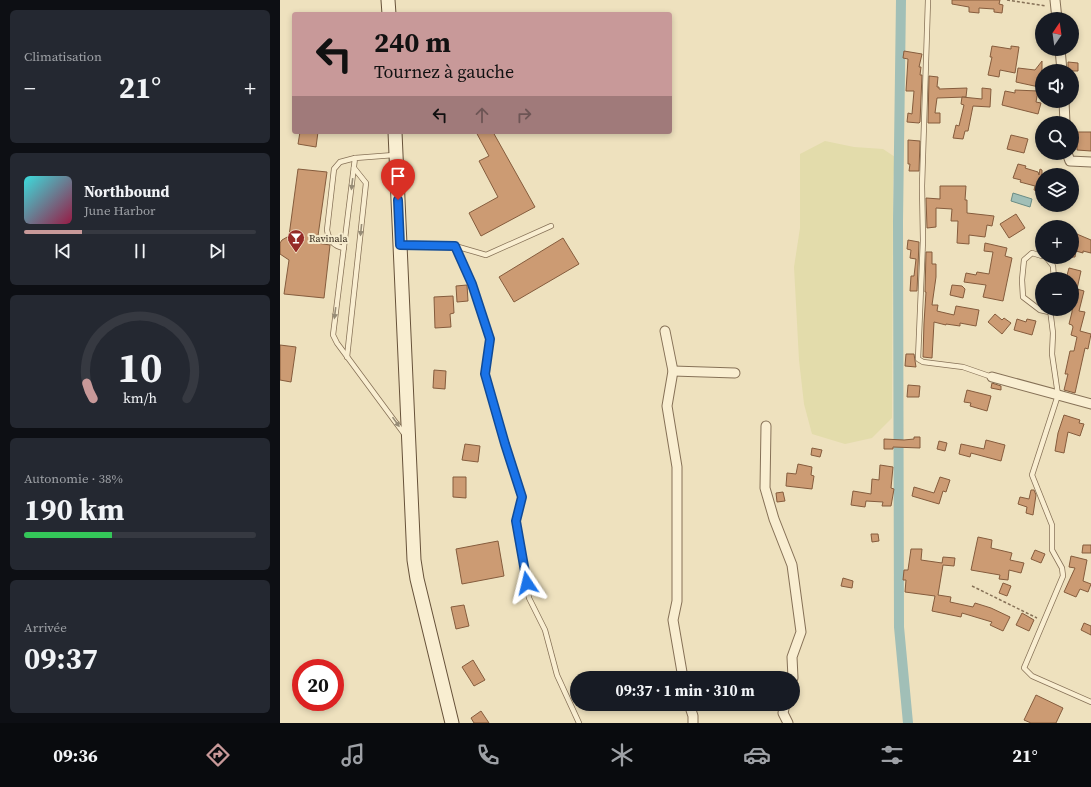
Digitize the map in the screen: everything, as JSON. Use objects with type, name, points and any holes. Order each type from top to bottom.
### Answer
[{"type":"main road","points":[[388,0],[389,12]]},
{"type":"main road","points":[[395,134],[410,441],[414,560],[417,579],[452,723]]},
{"type":"street","points":[[1070,160],[1091,162]]},
{"type":"street","points":[[665,331],[673,371],[667,406],[677,467],[677,601],[673,620],[682,671]]},
{"type":"street","points":[[673,371],[735,373]]},
{"type":"street","points":[[992,377],[1091,404]]},
{"type":"street","points":[[766,426],[765,488],[774,519],[792,566],[801,625],[801,632],[792,657],[793,671]]},
{"type":"street","points":[[691,711],[693,723]]},
{"type":"street","points":[[783,711],[788,723]]},
{"type":"lane","points":[[928,0],[922,186],[923,240],[918,359],[923,362],[963,367],[992,377]]},
{"type":"lane","points":[[344,248],[337,246],[329,238],[327,230],[334,169],[340,162],[355,158],[396,155]]},
{"type":"lane","points":[[355,158],[333,335],[337,343],[410,441]]},
{"type":"lane","points":[[347,356],[366,183],[354,168]]},
{"type":"lane","points":[[400,245],[455,246],[486,255],[551,226]]},
{"type":"lane","points":[[455,246],[472,284],[490,339],[485,374],[522,497],[516,521],[530,598],[545,630],[557,675],[579,723]]},
{"type":"lane","points":[[1035,254],[1032,253],[1024,260],[1022,280],[1023,297],[1035,306]]},
{"type":"lane","points":[[1050,316],[1053,333],[1052,354],[1058,395],[1032,475],[1052,525],[1052,550],[1062,568],[1063,576],[1024,668],[1032,676],[1091,702]]},
{"type":"path","points":[[1007,0],[1055,4]]},
{"type":"path","points":[[972,586],[1044,622]]},
{"type":"shaded area","points":[[825,141],[854,147],[883,149],[895,157],[893,183],[892,418],[872,438],[845,444],[812,434],[804,404],[799,360],[794,267],[800,228],[800,154]]},
{"type":"water","points":[[1013,193],[1032,199],[1030,207],[1011,201]]},
{"type":"building","points":[[952,0],[1000,0],[999,4],[1003,5],[1002,13],[994,12],[994,9],[979,8],[979,13],[969,12],[969,7],[952,4]]},
{"type":"building","points":[[992,46],[1011,49],[1011,46],[1019,47],[1015,73],[1000,70],[999,77],[988,75],[992,57],[990,57]]},
{"type":"building","points":[[904,51],[922,54],[919,67],[921,67],[920,75],[922,75],[919,123],[907,122],[908,113],[912,114],[914,91],[906,91],[908,59],[903,58]]},
{"type":"building","points":[[1068,62],[1078,63],[1078,64],[1068,64]]},
{"type":"building","points":[[1018,68],[1035,70],[1035,86],[1016,82]]},
{"type":"building","points":[[929,76],[938,77],[937,87],[939,87],[939,89],[967,88],[966,97],[937,98],[935,113],[940,113],[940,123],[928,123]]},
{"type":"building","points":[[982,88],[991,89],[990,107],[973,106],[968,131],[965,131],[963,139],[953,138],[956,125],[959,126],[964,105],[961,104],[962,97],[982,99]]},
{"type":"building","points":[[1015,90],[1035,91],[1035,108],[1040,108],[1038,114],[1002,105],[1005,91],[1015,93]]},
{"type":"building","points":[[1079,132],[1091,132],[1091,151],[1079,150]]},
{"type":"building","points":[[300,134],[318,134],[316,147],[298,144]]},
{"type":"building","points":[[477,134],[494,134],[535,207],[481,236],[469,213],[498,197],[479,161],[489,156]]},
{"type":"building","points":[[1011,135],[1028,139],[1024,153],[1007,149]]},
{"type":"building","points":[[908,140],[920,141],[919,171],[909,171],[910,164],[908,164]]},
{"type":"building","points":[[1018,164],[1026,166],[1025,168],[1035,171],[1035,186],[1020,182],[1021,180],[1013,178]]},
{"type":"building","points":[[298,169],[327,172],[317,243],[330,245],[324,298],[284,294],[289,260],[280,254],[280,243],[289,236]]},
{"type":"building","points":[[940,186],[966,186],[965,200],[967,200],[967,213],[994,216],[992,226],[987,225],[985,237],[969,235],[969,244],[957,243],[958,221],[951,221],[952,209],[936,208],[936,227],[927,228],[926,198],[940,199]]},
{"type":"building","points":[[1016,214],[1025,228],[1009,238],[1000,224]]},
{"type":"building","points":[[1079,235],[1091,240],[1091,253],[1083,251],[1083,253],[1079,252]]},
{"type":"building","points":[[563,238],[579,264],[514,302],[499,277]]},
{"type":"building","points":[[908,240],[919,242],[917,291],[910,291],[911,276],[914,276],[916,259],[910,258],[911,250],[907,249]]},
{"type":"building","points":[[985,243],[1007,248],[1005,256],[1012,258],[1003,301],[983,297],[986,285],[964,282],[966,273],[976,275],[977,272],[989,274],[993,252],[984,251]]},
{"type":"building","points":[[926,252],[932,252],[932,264],[936,264],[936,277],[932,305],[938,305],[937,311],[954,315],[956,306],[979,310],[976,326],[960,323],[960,326],[946,325],[934,322],[932,358],[923,357]]},
{"type":"building","points":[[1069,268],[1081,271],[1079,280],[1079,272],[1068,272]]},
{"type":"building","points":[[467,285],[468,301],[457,302],[456,286]]},
{"type":"building","points":[[952,285],[962,286],[965,289],[963,298],[950,295]]},
{"type":"building","points":[[1079,290],[1084,291],[1079,311]]},
{"type":"building","points":[[453,296],[454,313],[450,314],[451,327],[435,328],[434,297]]},
{"type":"building","points":[[1079,311],[1085,312],[1080,331],[1091,334],[1088,349],[1085,348],[1075,393],[1064,390],[1068,374],[1065,374],[1070,351],[1074,351],[1077,337],[1071,335],[1073,327],[1069,324],[1071,316],[1079,316]]},
{"type":"building","points":[[995,314],[1002,320],[1004,318],[1011,323],[1002,334],[988,322]]},
{"type":"building","points":[[1017,319],[1026,322],[1027,319],[1036,321],[1032,335],[1014,330]]},
{"type":"building","points":[[280,345],[296,347],[291,382],[280,380]]},
{"type":"building","points":[[906,354],[914,354],[916,367],[905,366]]},
{"type":"building","points":[[434,370],[446,371],[445,389],[433,388]]},
{"type":"building","points":[[992,383],[1001,386],[1001,390],[991,388]]},
{"type":"building","points":[[908,385],[920,386],[919,397],[907,397]]},
{"type":"building","points":[[967,390],[991,396],[987,411],[970,406],[971,403],[964,402]]},
{"type":"building","points":[[1064,415],[1080,420],[1079,423],[1084,424],[1080,436],[1068,432],[1064,453],[1055,451],[1058,433]]},
{"type":"building","points":[[914,437],[920,437],[920,448],[893,447],[893,449],[884,449],[884,439],[904,440],[914,439]]},
{"type":"building","points":[[986,440],[1005,445],[1001,461],[971,453],[970,457],[959,454],[961,444],[984,449]]},
{"type":"building","points":[[939,441],[947,443],[945,451],[937,449]]},
{"type":"building","points":[[465,444],[480,446],[478,462],[462,460]]},
{"type":"building","points":[[812,448],[822,450],[820,457],[811,455]]},
{"type":"building","points":[[798,464],[812,467],[811,475],[814,476],[812,489],[786,486],[787,473],[796,474]]},
{"type":"building","points":[[880,465],[893,467],[891,488],[894,489],[891,506],[882,506],[883,502],[866,501],[865,507],[851,505],[853,491],[871,494],[872,479],[879,480]]},
{"type":"building","points":[[453,477],[466,477],[466,498],[453,497]]},
{"type":"building","points":[[940,477],[950,480],[946,492],[943,491],[939,504],[912,496],[914,487],[934,493]]},
{"type":"building","points":[[1031,490],[1034,490],[1036,495],[1033,515],[1026,513],[1027,507],[1018,504],[1020,497],[1029,499]]},
{"type":"building","points":[[783,492],[785,501],[777,502],[776,493]]},
{"type":"building","points":[[871,534],[878,534],[879,541],[872,542]]},
{"type":"building","points":[[978,537],[992,540],[991,548],[1012,553],[1010,560],[1024,563],[1021,573],[1009,570],[1008,580],[999,579],[1000,575],[971,570]]},
{"type":"building","points":[[498,541],[504,576],[462,584],[456,549]]},
{"type":"building","points":[[1083,545],[1091,545],[1091,553],[1082,553]]},
{"type":"building","points":[[911,549],[922,549],[921,560],[942,563],[943,557],[955,558],[954,566],[943,565],[938,595],[951,597],[950,602],[973,607],[975,603],[991,608],[1010,617],[1003,631],[990,625],[992,622],[962,613],[961,617],[932,611],[935,596],[905,592],[906,580],[903,580],[904,570],[908,570]]},
{"type":"building","points":[[1035,550],[1045,554],[1041,563],[1031,559]]},
{"type":"building","points":[[1071,556],[1087,560],[1083,581],[1091,584],[1088,592],[1080,589],[1076,597],[1064,592],[1075,568],[1069,567]]},
{"type":"building","points":[[843,578],[853,581],[852,588],[841,586]]},
{"type":"building","points":[[1003,583],[1011,586],[1007,596],[999,593]]},
{"type":"building","points":[[464,605],[469,626],[456,629],[451,607]]},
{"type":"building","points":[[1022,613],[1034,620],[1029,631],[1016,625]]},
{"type":"building","points":[[1084,623],[1091,626],[1091,635],[1081,630]]},
{"type":"building","points":[[473,660],[485,680],[474,686],[462,667]]},
{"type":"building","points":[[1036,695],[1063,708],[1056,723],[1031,723],[1024,720]]},
{"type":"building","points":[[481,711],[489,723],[474,723],[471,718]]},
{"type":"waterway","points":[[901,0],[898,221],[899,627],[908,723]]},
{"type":"place","name":"Ravinala","points":[[296,253]]},
{"type":"route","points":[[398,200],[400,245],[455,246],[472,284],[490,339],[485,374],[522,497],[516,521],[527,583]]}]
